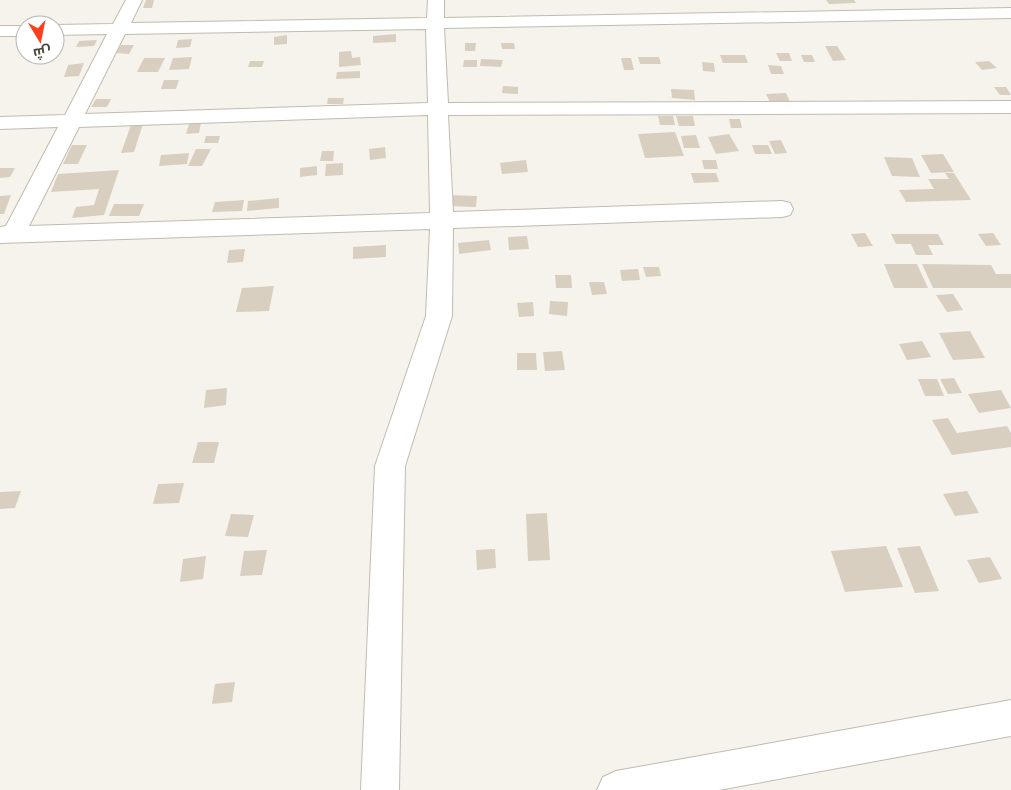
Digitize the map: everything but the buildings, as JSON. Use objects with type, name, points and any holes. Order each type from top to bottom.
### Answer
[{"type":"street","points":[[6,235],[71,121],[134,0]]},
{"type":"street","points":[[918,0],[928,15]]},
{"type":"street","points":[[380,790],[390,466],[439,316],[442,220],[436,12]]},
{"type":"street","points":[[65,30],[118,29],[436,12],[928,15],[1011,13]]},
{"type":"street","points":[[0,31],[15,31]]},
{"type":"street","points":[[0,123],[438,109],[1011,108]]},
{"type":"street","points":[[6,235],[782,209]]},
{"type":"street","points":[[616,790],[1011,718]]}]
